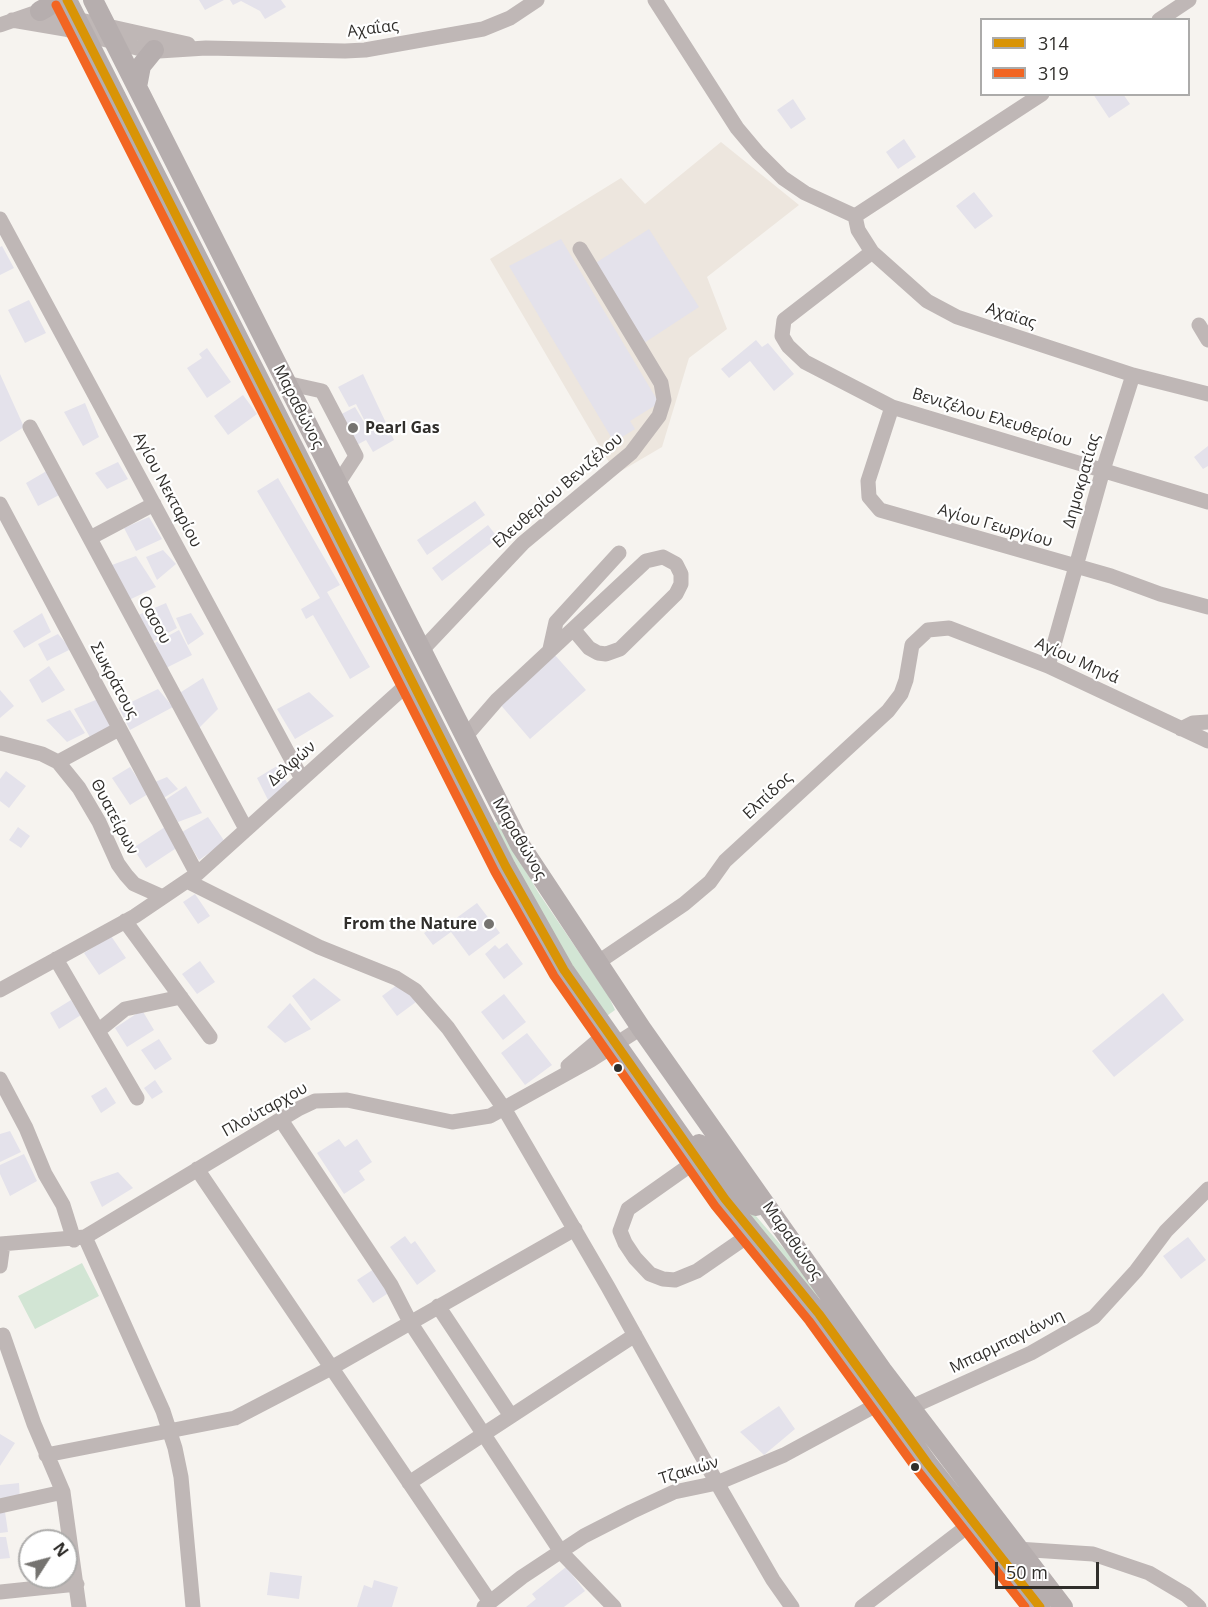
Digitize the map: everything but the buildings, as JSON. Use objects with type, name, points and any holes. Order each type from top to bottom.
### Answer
[{"type":"main road","name":"Μαραθώνος","points":[[93,0],[464,738],[525,853],[597,963],[622,1036],[696,1161],[812,1305],[882,1402],[1040,1607]]},
{"type":"main road","name":"Μαραθώνος","points":[[76,17],[411,681],[530,911],[564,970],[781,1227],[909,1408],[1063,1607]]},
{"type":"main road","points":[[137,87],[141,66],[154,50]]},
{"type":"street","name":"Αχαΐας","points":[[111,34],[154,50],[206,48],[365,50],[483,29],[510,18],[537,0]]},
{"type":"street","points":[[656,0],[737,128],[758,153],[783,178],[849,214],[1039,96]]},
{"type":"street","points":[[1162,18],[1189,0]]},
{"type":"street","points":[[6,23],[45,5],[111,34]]},
{"type":"street","points":[[6,23],[76,17]]},
{"type":"street","name":"Αχαΐας","points":[[111,34],[206,48]]},
{"type":"street","name":"Αχαϊας","points":[[849,214],[872,252],[927,301],[951,314],[1133,375],[1208,394]]},
{"type":"street","name":"Αγίου Νεκταρίου","points":[[0,219],[302,779]]},
{"type":"street","name":"Ελευθερίου Βενιζέλου","points":[[420,652],[523,543],[631,453],[659,416],[664,400],[661,384],[580,249]]},
{"type":"street","name":"Βενιζέλου Ελευθερίου","points":[[872,252],[787,317],[782,324],[782,336],[788,346],[804,362],[892,407],[1208,502]]},
{"type":"street","points":[[1199,325],[1208,340]]},
{"type":"street","name":"Δημοκρατίας","points":[[1048,666],[1103,470],[1133,375]]},
{"type":"street","points":[[286,383],[322,391],[356,456],[337,485]]},
{"type":"street","name":"Αγίου Γεωργίου","points":[[892,407],[868,481],[869,497],[877,508],[895,517],[1111,576],[1208,607]]},
{"type":"street","name":"Οασου","points":[[30,427],[246,829]]},
{"type":"street","name":"Σωκράτους","points":[[0,504],[119,729],[192,878]]},
{"type":"street","points":[[90,538],[154,504]]},
{"type":"street","points":[[550,650],[556,622],[619,553]]},
{"type":"street","points":[[464,738],[497,700],[550,650],[646,561],[663,557],[676,564],[681,574],[681,584],[676,594],[620,649],[606,654],[598,653],[590,648],[573,629]]},
{"type":"street","name":"Αγίου Μηνά","points":[[928,630],[949,628],[1048,666],[1208,741]]},
{"type":"street","name":"Ελπίδος","points":[[597,963],[684,904],[710,882],[725,861],[888,711],[901,694],[906,680],[912,645],[928,630]]},
{"type":"street","name":"Δελφών","points":[[0,990],[125,921],[192,878],[411,681]]},
{"type":"street","points":[[1181,729],[1192,723],[1208,722]]},
{"type":"street","points":[[2,747],[42,754],[58,762],[119,729]]},
{"type":"street","name":"Θυατείρων","points":[[58,762],[79,788],[99,822],[118,864],[126,875],[134,884],[163,897]]},
{"type":"street","points":[[192,878],[319,948],[380,970],[415,990],[448,1028],[505,1110],[575,1229],[717,1483],[792,1607]]},
{"type":"street","points":[[125,921],[210,1037]]},
{"type":"street","points":[[56,959],[137,1098]]},
{"type":"street","points":[[98,1031],[125,1010],[181,997]]},
{"type":"street","name":"Πλούταρχου","points":[[2,1244],[80,1238],[308,1104],[330,1099],[452,1122],[479,1119],[505,1110],[622,1036]]},
{"type":"street","points":[[0,1079],[26,1128],[45,1174],[80,1238],[170,1432],[181,1477],[193,1607]]},
{"type":"street","points":[[281,1120],[391,1285],[410,1322],[561,1552],[614,1607]]},
{"type":"street","points":[[696,1161],[628,1209],[620,1231],[635,1258],[650,1274],[663,1279],[675,1280],[696,1271],[752,1233]]},
{"type":"street","points":[[197,1169],[409,1483],[487,1605]]},
{"type":"street","name":"Μπαρμπαγιάννη","points":[[909,1408],[1031,1353],[1094,1317],[1136,1271],[1172,1224],[1208,1189]]},
{"type":"street","points":[[46,1455],[235,1418],[332,1368],[575,1229]]},
{"type":"street","points":[[0,1266],[2,1244]]},
{"type":"street","points":[[438,1306],[511,1416]]},
{"type":"street","points":[[1,1332],[46,1455],[63,1492],[69,1529]]},
{"type":"street","points":[[409,1483],[635,1335]]},
{"type":"street","name":"Τζακιών","points":[[487,1605],[584,1536],[674,1492],[717,1483],[784,1455],[882,1402]]},
{"type":"street","points":[[0,1506],[63,1492]]},
{"type":"street","points":[[862,1607],[973,1522]]},
{"type":"street","points":[[1017,1549],[1093,1554],[1149,1573],[1186,1595],[1199,1607]]},
{"type":"street","points":[[0,1592],[29,1589]]},
{"type":"street","points":[[77,1589],[79,1607]]},
{"type":"shaded area","points":[[721,142],[799,205],[707,277],[727,329],[689,358],[662,447],[616,474],[490,259],[621,178],[645,204]]},
{"type":"green space","points":[[497,822],[538,892],[608,995],[615,1010],[608,1015],[606,1016],[578,976],[542,916],[494,823]]},
{"type":"green space","points":[[719,1173],[792,1258],[819,1297],[816,1299],[716,1176]]},
{"type":"green space","points":[[82,1263],[99,1296],[35,1329],[18,1296]]},
{"type":"transit line","name":"314","points":[[67,0],[506,867],[564,970],[725,1199],[819,1314],[928,1464],[1040,1607]]},
{"type":"transit line","name":"319","points":[[56,5],[495,872],[554,976],[715,1206],[809,1321],[918,1471],[1025,1607]]},
{"type":"place","name":"Pearl Gas","points":[[353,428]]},
{"type":"place","name":"From the Nature","points":[[489,924]]}]
